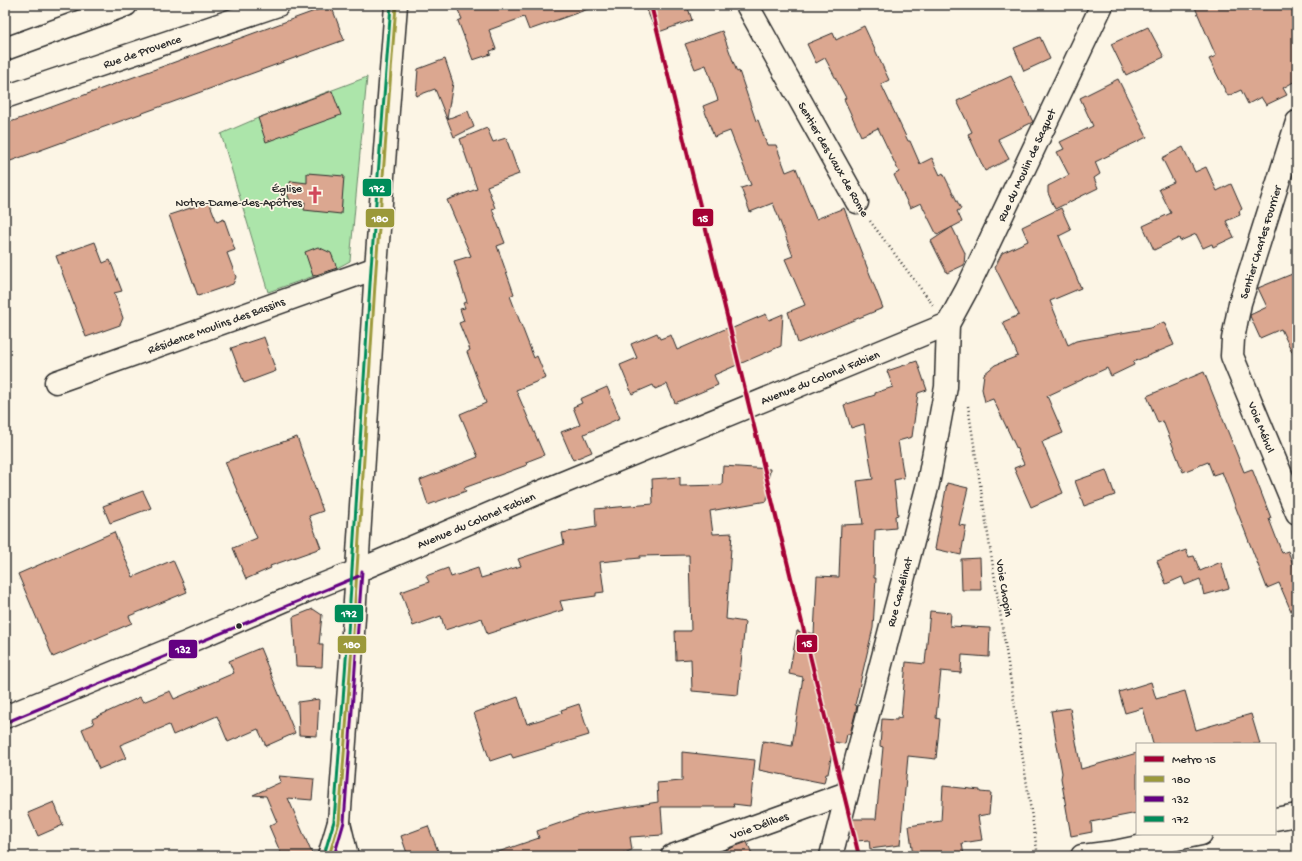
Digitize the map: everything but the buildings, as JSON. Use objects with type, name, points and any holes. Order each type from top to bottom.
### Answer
[{"type":"street","points":[[5,48],[126,5]]},
{"type":"street","name":"Rue de Provence","points":[[5,97],[278,5]]},
{"type":"street","points":[[329,856],[339,822],[357,571],[376,268],[396,5]]},
{"type":"street","name":"Sentier des Vaux de Rome","points":[[747,5],[857,202]]},
{"type":"street","name":"Rue du Moulin de Saquet","points":[[948,324],[967,289],[1102,5]]},
{"type":"street","name":"Sentier Charles Fourrier","points":[[1233,339],[1240,303],[1297,122]]},
{"type":"street","name":"Résidence Moulins des Bassins","points":[[56,382],[376,268]]},
{"type":"street","name":"Avenue du Colonel Fabien","points":[[5,716],[186,643],[538,493],[948,324]]},
{"type":"street","name":"Rue Camélinat","points":[[831,856],[928,484],[946,386],[948,324]]},
{"type":"street","name":"Voie Méhul","points":[[1233,339],[1232,356],[1297,513]]},
{"type":"street","name":"Voie Délibes","points":[[672,856],[847,793]]},
{"type":"street","points":[[1276,819],[1297,815]]},
{"type":"street","points":[[339,822],[347,856]]},
{"type":"street","points":[[1082,856],[1114,854],[1197,835]]},
{"type":"path","name":"Sentier des Vaux de Rome","points":[[857,202],[948,324]]},
{"type":"path","name":"Voie Chopin","points":[[966,400],[1038,856]]},
{"type":"green space","points":[[367,77],[350,261],[337,268],[268,292],[221,134],[258,118]]},
{"type":"metro line","name":"15","points":[[651,5],[859,856]]},
{"type":"transit line","name":"172","points":[[324,855],[334,821],[348,633],[371,268],[391,5]]},
{"type":"transit line","name":"180","points":[[329,856],[339,822],[353,633],[376,268],[396,5]]},
{"type":"transit line","name":"132","points":[[334,856],[344,822],[362,571]]},
{"type":"transit line","name":"132","points":[[7,722],[359,576]]},
{"type":"place","name":"Église Notre-Dame-des-Apôtres","points":[[315,195]]}]
